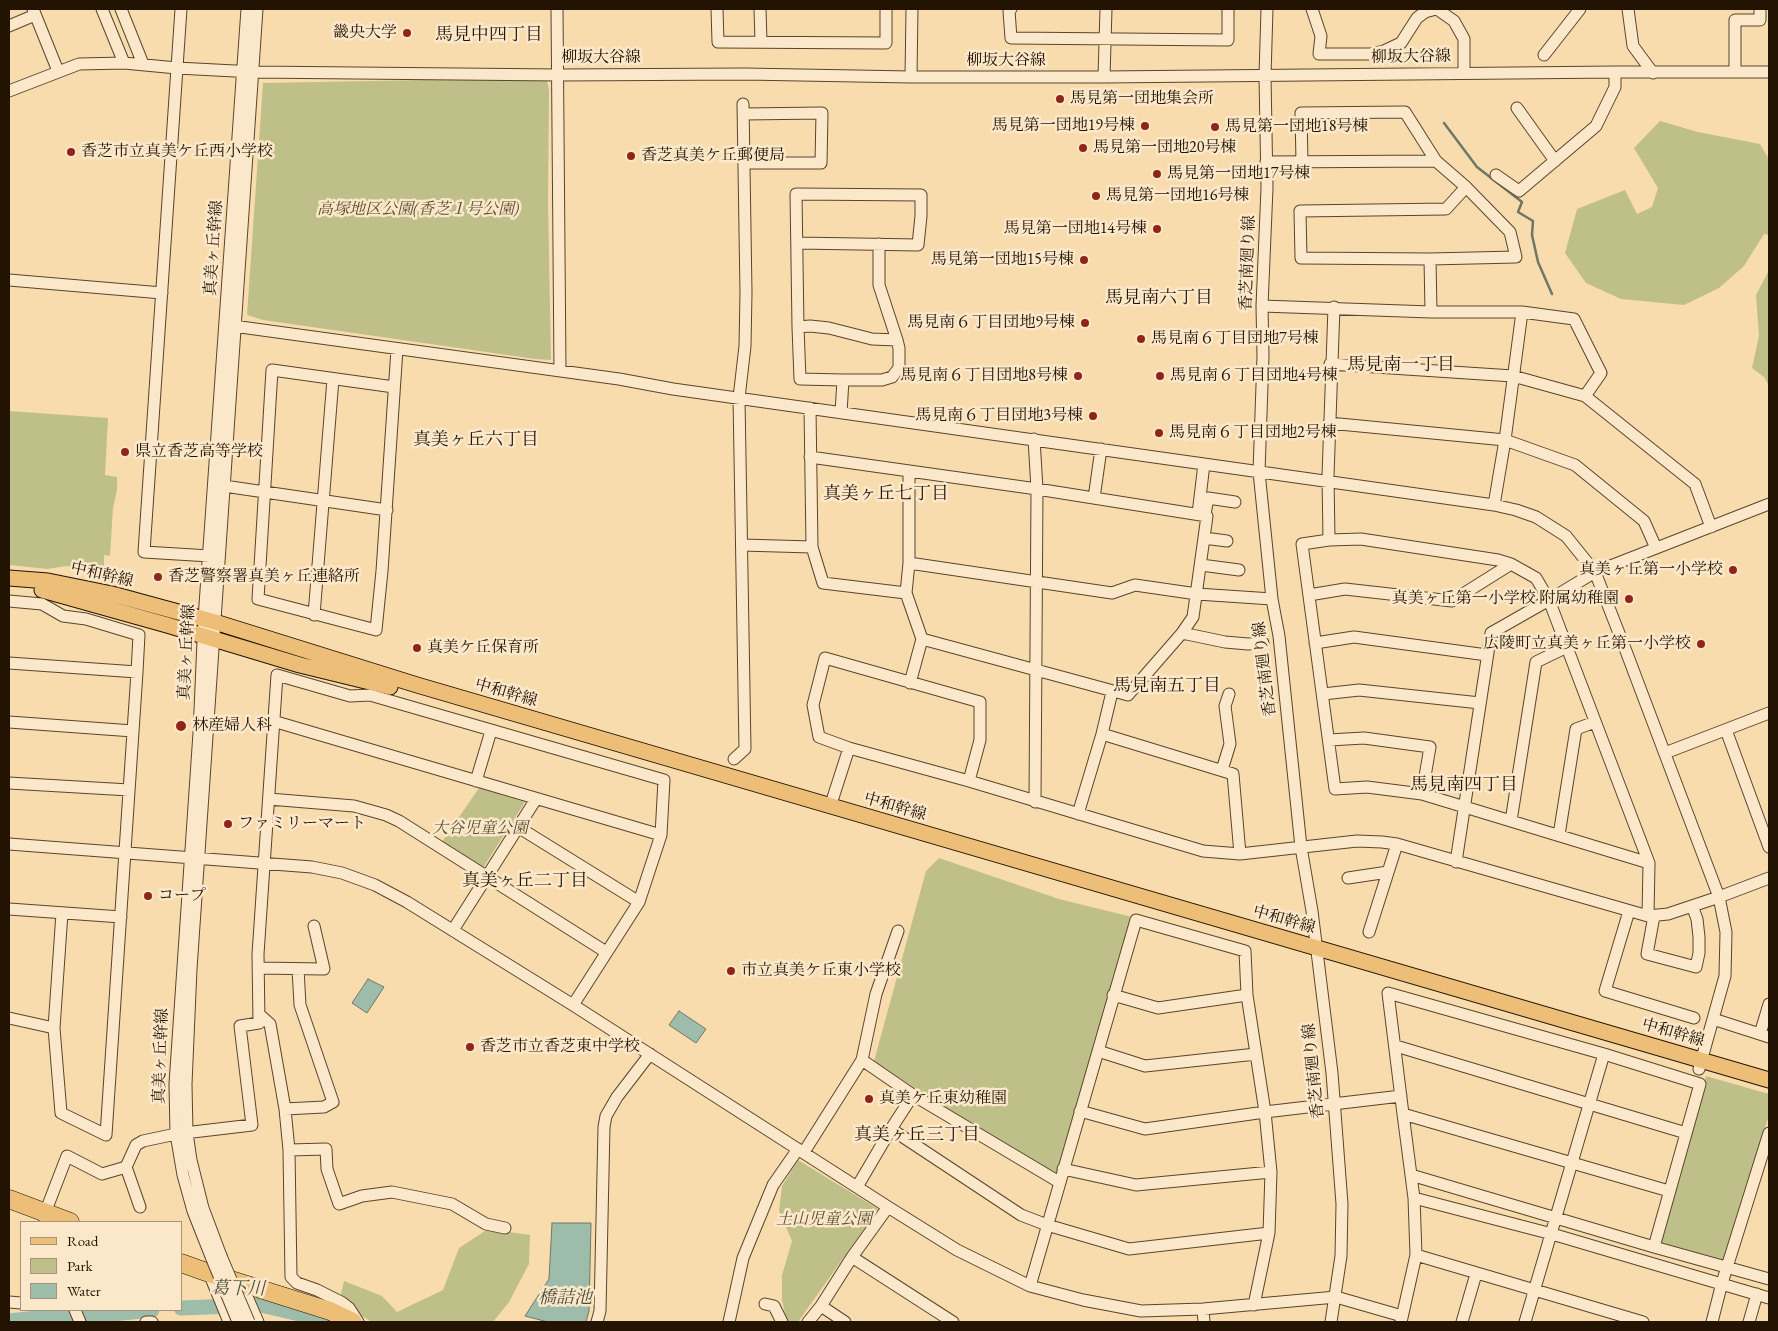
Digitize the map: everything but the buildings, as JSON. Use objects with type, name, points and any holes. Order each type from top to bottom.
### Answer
[{"type":"highway","points":[[9,1199],[45,1218],[64,1221]]},
{"type":"highway","points":[[182,1262],[214,1263],[243,1287],[330,1311],[354,1322]]},
{"type":"main road","name":"中和幹線","points":[[9,578],[48,581],[112,594],[210,620],[417,686],[830,806],[1316,952]]},
{"type":"main road","name":"中和幹線","points":[[9,587],[52,592],[1316,952],[1701,1064],[1769,1080]]},
{"type":"main road","name":"中和幹線","points":[[1701,1064],[1769,1089]]},
{"type":"street","points":[[102,9],[124,63]]},
{"type":"street","points":[[121,9],[143,64]]},
{"type":"street","points":[[180,9],[144,552],[210,556]]},
{"type":"street","points":[[247,9],[248,71]]},
{"type":"street","points":[[248,71],[257,9]]},
{"type":"street","points":[[558,9],[560,371]]},
{"type":"street","points":[[718,9],[718,42],[886,43],[886,9]]},
{"type":"street","points":[[760,9],[761,42]]},
{"type":"street","points":[[911,77],[912,9]]},
{"type":"street","points":[[1011,9],[1009,11],[1011,38],[1105,40],[1228,40],[1228,9]]},
{"type":"street","points":[[1104,77],[1106,9]]},
{"type":"street","name":"香芝南廻り線","points":[[1266,9],[1267,188],[1262,306],[1263,356],[1259,472],[1272,599],[1279,636],[1300,847],[1312,911],[1334,1104],[1342,1204],[1341,1256],[1331,1322]]},
{"type":"street","points":[[1312,9],[1321,36],[1319,54],[1370,54],[1384,51],[1401,44],[1416,13],[1437,9],[1454,21],[1464,39],[1464,73]]},
{"type":"street","points":[[1454,21],[1456,9]]},
{"type":"street","points":[[1544,55],[1580,9]]},
{"type":"street","points":[[1628,9],[1633,46],[1653,73]]},
{"type":"street","points":[[1735,72],[1735,20],[1760,20],[1760,9]]},
{"type":"street","points":[[9,26],[34,12],[58,71]]},
{"type":"street","name":"柳坂大谷線","points":[[9,91],[79,64],[124,63],[177,68],[248,71],[911,77],[1769,72]]},
{"type":"street","name":"真美ヶ丘幹線","points":[[210,620],[210,556],[230,325],[248,71]]},
{"type":"street","points":[[1496,175],[1519,191],[1596,126],[1615,87],[1615,72]]},
{"type":"street","points":[[1518,108],[1555,161]]},
{"type":"street","points":[[734,760],[745,749],[739,398],[745,346],[746,293],[744,192],[744,163],[744,109],[822,113],[821,163],[744,163]]},
{"type":"street","points":[[1302,162],[1301,113],[1405,112],[1436,161],[1466,187],[1510,232],[1516,257],[1430,259],[1301,258],[1300,211],[1446,209],[1466,187]]},
{"type":"street","points":[[1266,162],[1436,161]]},
{"type":"street","points":[[797,243],[879,244],[918,245],[922,216],[922,195],[796,194],[798,327],[800,379],[843,380],[882,380],[892,377],[899,368],[899,348],[879,285],[879,244]]},
{"type":"street","points":[[1430,259],[1430,312]]},
{"type":"street","points":[[9,280],[162,293]]},
{"type":"street","points":[[1262,306],[1334,307],[1430,312],[1522,312],[1574,319],[1601,373],[1585,396]]},
{"type":"street","points":[[1329,540],[1330,364],[1334,307]]},
{"type":"street","points":[[1494,505],[1505,440],[1522,312]]},
{"type":"street","points":[[230,325],[1494,505],[1536,517],[1566,536],[1595,572],[1719,897],[1726,932],[1725,976],[1701,1064]]},
{"type":"street","name":"真美ヶ丘幹線","points":[[214,1263],[205,1215],[175,1107],[176,1063],[195,859],[210,620],[224,486],[230,325]]},
{"type":"street","points":[[798,327],[829,328],[872,339],[897,340]]},
{"type":"street","points":[[394,387],[272,370],[258,599],[376,630],[387,510],[397,349]]},
{"type":"street","points":[[1330,364],[1513,376],[1585,396],[1695,484],[1711,528]]},
{"type":"street","points":[[314,615],[332,379]]},
{"type":"street","points":[[842,413],[843,380]]},
{"type":"street","points":[[810,408],[812,547],[822,583],[906,593]]},
{"type":"street","points":[[1329,423],[1505,440],[1575,464],[1644,521],[1656,548]]},
{"type":"street","points":[[1034,440],[1037,489],[1035,802]]},
{"type":"street","points":[[1094,498],[1101,449]]},
{"type":"street","points":[[810,457],[1037,489],[1207,516],[1193,617],[1182,633],[1128,695],[922,639]]},
{"type":"street","points":[[1202,515],[1204,464]]},
{"type":"street","points":[[909,471],[909,563],[906,593],[922,639],[910,682]]},
{"type":"street","points":[[224,486],[387,510]]},
{"type":"street","points":[[1202,515],[1208,498],[1235,502]]},
{"type":"street","points":[[1456,862],[1491,633],[1595,572],[1769,504]]},
{"type":"street","points":[[1204,538],[1227,541]]},
{"type":"street","points":[[1649,863],[1422,794],[1367,787],[1335,789],[1302,544],[1329,540],[1361,539],[1498,560],[1511,564],[1536,578],[1549,600],[1649,863],[1651,916],[1647,954],[1696,967],[1699,953],[1699,937],[1697,919],[1692,906]]},
{"type":"street","points":[[742,545],[812,547]]},
{"type":"street","points":[[909,563],[1112,593],[1135,585],[1197,594],[1272,599]]},
{"type":"street","points":[[1309,595],[1345,589],[1452,601],[1511,564]]},
{"type":"street","points":[[1201,565],[1239,570]]},
{"type":"street","points":[[9,601],[42,604],[63,616],[86,619],[139,635],[106,1135],[61,1113],[54,1028],[62,913]]},
{"type":"street","points":[[1182,633],[1240,644],[1263,643]]},
{"type":"street","points":[[1315,643],[1354,637],[1487,655]]},
{"type":"street","points":[[1511,821],[1536,662],[1567,647]]},
{"type":"street","points":[[969,781],[980,740],[980,702],[825,658],[813,705],[819,737],[849,748],[969,781],[1203,851],[1240,854],[1357,841],[1397,844],[1651,916],[1668,914],[1769,878]]},
{"type":"street","points":[[9,663],[137,672]]},
{"type":"street","points":[[140,1206],[126,1167],[136,1145],[149,1139],[182,1133],[252,1125],[240,1026],[259,1023],[260,1015],[258,968],[277,676],[350,696],[370,695],[664,780],[661,835],[639,902],[573,1005]]},
{"type":"street","points":[[1322,694],[1359,690],[1480,703]]},
{"type":"street","points":[[1078,814],[1102,734],[1112,692]]},
{"type":"street","points":[[1222,770],[1230,744],[1226,706],[1229,694]]},
{"type":"street","points":[[1665,752],[1769,713]]},
{"type":"street","points":[[273,721],[661,835]]},
{"type":"street","points":[[9,722],[133,731]]},
{"type":"street","points":[[1559,835],[1576,729],[1595,722]]},
{"type":"street","points":[[1726,730],[1769,847]]},
{"type":"street","points":[[476,781],[491,731]]},
{"type":"street","points":[[1102,734],[1233,774],[1240,854]]},
{"type":"street","points":[[1329,740],[1364,738],[1430,747],[1422,794]]},
{"type":"street","points":[[830,806],[849,748]]},
{"type":"street","points":[[9,783],[129,790]]},
{"type":"street","points":[[453,930],[536,799]]},
{"type":"street","points":[[269,800],[354,806],[386,815],[399,821],[606,952]]},
{"type":"street","points":[[518,827],[639,902]]},
{"type":"street","points":[[9,844],[195,859],[265,862],[327,870],[375,885],[407,902],[573,1005],[957,1250],[1030,1286],[1141,1316],[1336,1297],[1402,1319],[1416,1255],[1414,1198],[1388,993],[1604,1054],[1700,1084],[1654,1247]]},
{"type":"street","points":[[1369,932],[1397,844]]},
{"type":"street","points":[[1348,878],[1388,872]]},
{"type":"street","points":[[9,910],[121,917]]},
{"type":"street","points":[[1628,911],[1605,991],[1694,1018]]},
{"type":"street","points":[[1030,1286],[1062,1169],[1136,920],[1245,951],[1247,995],[1265,1112],[1271,1172],[1269,1234],[1254,1305]]},
{"type":"street","points":[[258,968],[324,969],[314,926]]},
{"type":"street","points":[[729,1322],[742,1258],[773,1185],[801,1151],[862,1060],[876,994],[898,931]]},
{"type":"street","points":[[285,1109],[324,1107],[333,1102],[300,1005],[298,968]]},
{"type":"street","points":[[1114,995],[1158,1008],[1247,995]]},
{"type":"street","points":[[1713,1019],[1765,1036],[1769,1004]]},
{"type":"street","points":[[260,1015],[270,1024],[285,1109],[289,1150],[291,1277],[297,1283],[317,1290],[349,1308],[358,1322]]},
{"type":"street","points":[[9,1018],[54,1028]]},
{"type":"street","points":[[1396,1046],[1686,1133]]},
{"type":"street","points":[[1098,1051],[1145,1066],[1256,1054]]},
{"type":"street","points":[[597,1322],[600,1311],[604,1127],[606,1116],[617,1097],[650,1054]]},
{"type":"street","points":[[1525,1322],[1604,1054]]},
{"type":"street","points":[[862,1060],[913,1095],[1059,1182]]},
{"type":"street","points":[[857,1187],[913,1095]]},
{"type":"street","points":[[1080,1111],[1146,1129],[1265,1112],[1401,1096]]},
{"type":"street","points":[[1403,1114],[1669,1190]]},
{"type":"street","points":[[891,1129],[1021,1215],[1047,1225],[1129,1249],[1269,1234]]},
{"type":"street","points":[[1712,1322],[1769,1133]]},
{"type":"street","points":[[289,1150],[326,1149],[328,1169],[339,1204],[362,1196],[392,1192],[452,1204],[486,1224],[505,1228]]},
{"type":"street","points":[[45,1218],[67,1156],[102,1174],[126,1167]]},
{"type":"street","points":[[1062,1169],[1136,1185],[1271,1172]]},
{"type":"street","points":[[1411,1175],[1769,1279]]},
{"type":"street","points":[[1414,1198],[1552,1234],[1769,1298]]},
{"type":"street","points":[[808,1322],[821,1306],[852,1257],[888,1207]]},
{"type":"street","points":[[1416,1255],[1643,1322]]},
{"type":"street","points":[[852,1257],[953,1322]]},
{"type":"street","points":[[214,1263],[216,1290],[228,1319]]},
{"type":"street","points":[[214,1263],[254,1319]]},
{"type":"street","points":[[214,1263],[238,1322]]},
{"type":"street","points":[[1462,1322],[1476,1274]]},
{"type":"street","points":[[243,1287],[254,1319]]},
{"type":"street","points":[[1749,1322],[1757,1294]]},
{"type":"street","points":[[765,1304],[774,1306],[782,1322]]},
{"type":"street","points":[[821,1306],[845,1322]]},
{"type":"street","points":[[1203,1309],[1204,1322]]},
{"type":"street","points":[[146,1322],[152,1322]]},
{"type":"green space","name":"高塚地区公園(香芝１号公園)","points":[[530,78],[547,80],[549,90],[548,200],[551,360],[263,320],[247,315],[263,83]]},
{"type":"green space","points":[[1660,121],[1698,132],[1760,144],[1769,159],[1769,235],[1764,234],[1744,266],[1719,288],[1684,305],[1621,299],[1586,283],[1565,253],[1577,209],[1625,190],[1637,214],[1652,207],[1658,188],[1634,148]]},
{"type":"green space","points":[[1769,270],[1769,386],[1764,377],[1752,368],[1759,336],[1756,295]]},
{"type":"green space","points":[[9,411],[108,418],[105,475],[117,477],[117,490],[113,508],[110,556],[104,555],[104,573],[67,566],[47,569],[9,565]]},
{"type":"green space","name":"大谷児童公園","points":[[479,788],[525,802],[483,868],[442,842]]},
{"type":"green space","points":[[939,858],[1059,899],[1132,917],[1059,1175],[961,1119],[874,1061],[926,871]]},
{"type":"green space","points":[[1706,1076],[1769,1094],[1769,1115],[1724,1260],[1660,1242]]},
{"type":"green space","name":"土山児童公園","points":[[798,1160],[878,1209],[798,1322],[791,1322],[786,1318],[782,1300],[782,1275],[792,1241],[779,1211],[782,1186]]},
{"type":"green space","points":[[488,1229],[530,1235],[529,1264],[509,1302],[493,1322],[372,1322],[360,1315],[341,1294],[344,1281],[382,1296],[397,1312],[443,1290],[459,1248]]},
{"type":"water","points":[[368,979],[384,987],[367,1013],[352,1003]]},
{"type":"water","points":[[679,1011],[706,1029],[696,1043],[669,1025]]},
{"type":"water","name":"橋詰池","points":[[552,1223],[591,1223],[589,1311],[586,1322],[548,1322],[525,1316],[549,1279]]},
{"type":"waterway","points":[[1444,123],[1477,167],[1522,202],[1518,212],[1533,221],[1532,235],[1538,262],[1552,294]]},
{"type":"waterway","name":"葛下川","points":[[182,1308],[261,1305],[312,1317],[322,1322]]},
{"type":"waterway","name":"葛下川","points":[[9,1321],[66,1315],[102,1315],[142,1311]]},
{"type":"place","name":"畿央大学","points":[[407,33]]},
{"type":"place","name":"馬見第一団地集会所","points":[[1060,99]]},
{"type":"place","name":"馬見第一団地19号棟","points":[[1145,126]]},
{"type":"place","name":"馬見第一団地18号棟","points":[[1215,127]]},
{"type":"place","name":"馬見第一団地20号棟","points":[[1083,148]]},
{"type":"place","name":"香芝市立真美ケ丘西小学校","points":[[71,152]]},
{"type":"place","name":"香芝真美ケ丘郵便局","points":[[631,156]]},
{"type":"place","name":"馬見第一団地17号棟","points":[[1157,174]]},
{"type":"place","name":"馬見第一団地16号棟","points":[[1096,196]]},
{"type":"place","name":"馬見第一団地14号棟","points":[[1157,229]]},
{"type":"place","name":"馬見第一団地15号棟","points":[[1084,260]]},
{"type":"place","name":"馬見南６丁目団地9号棟","points":[[1085,323]]},
{"type":"place","name":"馬見南６丁目団地7号棟","points":[[1141,339]]},
{"type":"place","name":"馬見南６丁目団地8号棟","points":[[1078,376]]},
{"type":"place","name":"馬見南６丁目団地4号棟","points":[[1160,376]]},
{"type":"place","name":"馬見南６丁目団地3号棟","points":[[1093,416]]},
{"type":"place","name":"馬見南６丁目団地2号棟","points":[[1159,433]]},
{"type":"place","name":"県立香芝高等学校","points":[[125,452]]},
{"type":"place","name":"真美ヶ丘第一小学校","points":[[1733,570]]},
{"type":"place","name":"香芝警察署真美ヶ丘連絡所","points":[[158,577]]},
{"type":"place","name":"真美ヶ丘第一小学校 附属幼稚園","points":[[1629,599]]},
{"type":"place","name":"広陵町立真美ヶ丘第一小学校","points":[[1701,644]]},
{"type":"place","name":"真美ケ丘保育所","points":[[417,648]]},
{"type":"place","name":"林産婦人科","points":[[181,726]]},
{"type":"place","name":"ファミリーマート","points":[[228,824]]},
{"type":"place","name":"コープ","points":[[148,896]]},
{"type":"place","name":"市立真美ケ丘東小学校","points":[[731,971]]},
{"type":"place","name":"香芝市立香芝東中学校","points":[[470,1047]]},
{"type":"place","name":"真美ケ丘東幼稚園","points":[[869,1099]]},
{"type":"district","name":"馬見中四丁目","points":[[489,35]]},
{"type":"district","name":"馬見南六丁目","points":[[1159,298]]},
{"type":"district","name":"馬見南一丁目","points":[[1401,365]]},
{"type":"district","name":"真美ヶ丘六丁目","points":[[476,440]]},
{"type":"district","name":"真美ヶ丘七丁目","points":[[886,494]]},
{"type":"district","name":"馬見南五丁目","points":[[1167,686]]},
{"type":"district","name":"馬見南四丁目","points":[[1464,785]]},
{"type":"district","name":"真美ヶ丘二丁目","points":[[525,881]]},
{"type":"district","name":"真美ヶ丘三丁目","points":[[917,1135]]}]
